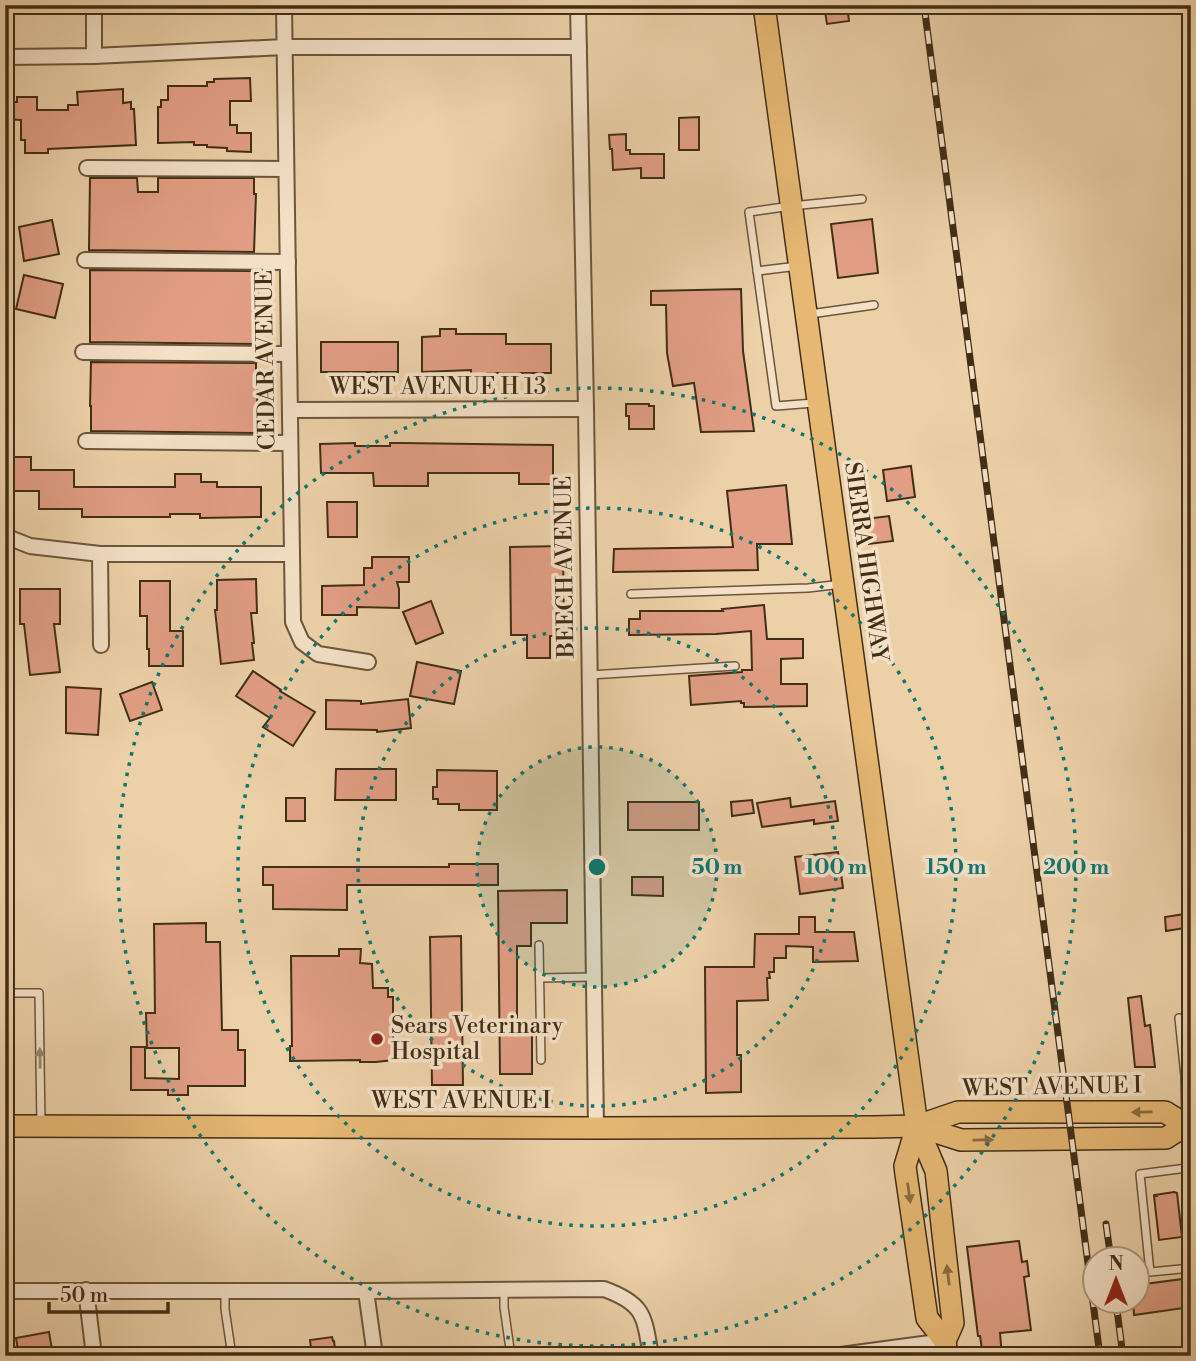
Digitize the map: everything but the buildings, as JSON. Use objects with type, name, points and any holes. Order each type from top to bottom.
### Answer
[{"type":"main road","name":"SIERRA HIGHWAY","points":[[764,5],[917,1126],[936,1171],[953,1323],[946,1348]]},
{"type":"main road","name":"WEST AVENUE I","points":[[5,1126],[917,1126],[961,1140],[1167,1138],[1189,1125]]},
{"type":"main road","name":"SIERRA HIGHWAY","points":[[917,1126],[905,1166],[906,1174],[927,1318],[946,1348]]},
{"type":"street","points":[[94,5],[94,56]]},
{"type":"street","name":"CEDAR AVENUE","points":[[284,5],[293,622],[302,642],[318,654],[368,662]]},
{"type":"street","name":"BEECH AVENUE","points":[[578,5],[596,1128]]},
{"type":"street","points":[[5,57],[94,56],[285,47],[579,47]]},
{"type":"street","points":[[87,168],[286,169]]},
{"type":"street","points":[[85,261],[288,262]]},
{"type":"street","points":[[83,352],[289,354]]},
{"type":"street","name":"WEST AVENUE H 13","points":[[290,410],[586,409]]},
{"type":"street","points":[[86,441],[290,443]]},
{"type":"street","points":[[5,536],[30,546],[100,554],[292,554]]},
{"type":"street","points":[[100,554],[101,645]]},
{"type":"street","points":[[5,1291],[604,1289],[625,1297],[641,1312],[651,1356]]},
{"type":"street","points":[[86,1290],[94,1356]]},
{"type":"street","points":[[366,1291],[374,1356]]},
{"type":"street","points":[[833,1356],[946,1348]]},
{"type":"lane","points":[[818,403],[776,406],[748,212],[862,199]]},
{"type":"lane","points":[[757,271],[799,265]]},
{"type":"lane","points":[[806,314],[874,305]]},
{"type":"lane","points":[[631,594],[808,588],[843,584]]},
{"type":"lane","points":[[589,675],[735,666]]},
{"type":"lane","points":[[539,945],[541,1060]]},
{"type":"lane","points":[[540,978],[593,977]]},
{"type":"lane","points":[[5,993],[39,993],[41,1126]]},
{"type":"lane","points":[[1179,1018],[1189,1125],[1189,1172],[1140,1174],[1150,1272],[1191,1268]]},
{"type":"lane","points":[[504,1289],[511,1356]]},
{"type":"lane","points":[[225,1290],[232,1356]]},
{"type":"railway","points":[[924,5],[1100,1356]]},
{"type":"railway","points":[[1106,1224],[1109,1246]]},
{"type":"railway","points":[[1118,1316],[1123,1356]]},
{"type":"place","name":"Sears Veterinary Hospital","points":[[377,1039]]}]
